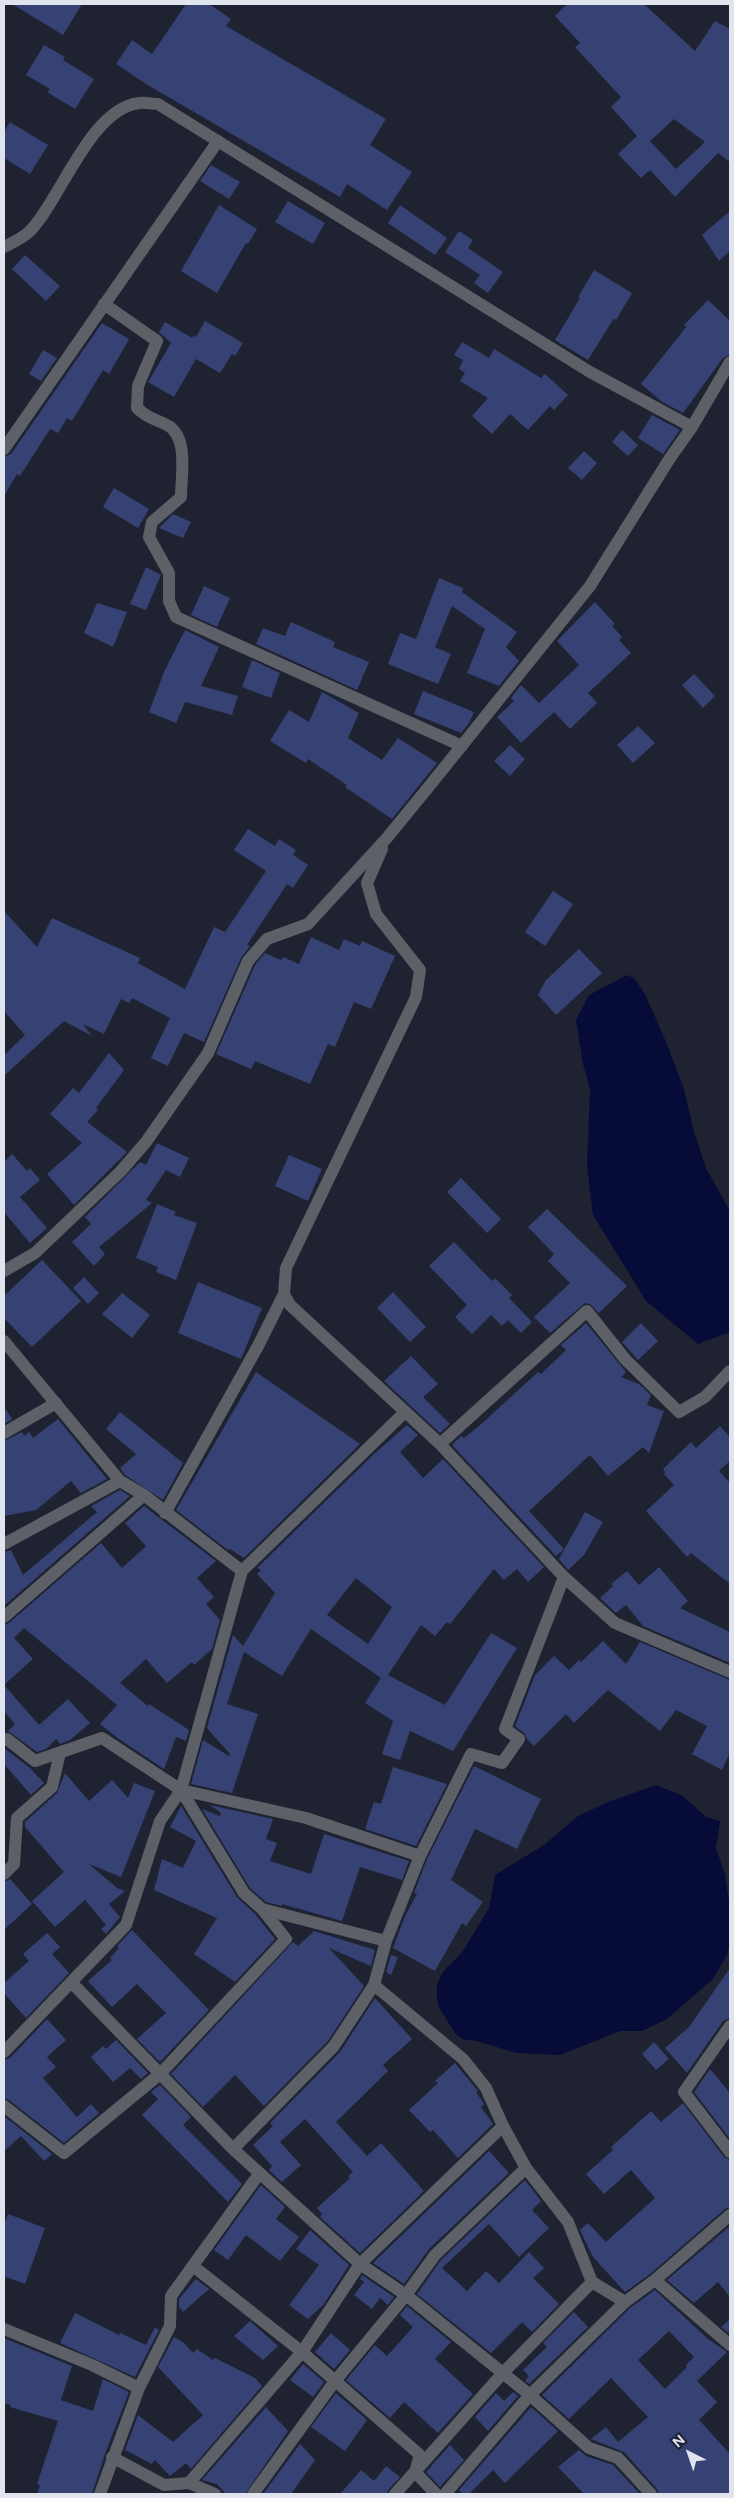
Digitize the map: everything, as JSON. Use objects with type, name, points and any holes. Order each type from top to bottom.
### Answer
[{"type":"street","points":[[4,247],[29,233],[44,213],[89,141],[104,123],[124,108],[139,103],[158,104],[590,372],[692,427]]},
{"type":"street","points":[[4,449],[218,141]]},
{"type":"street","points":[[104,304],[156,342],[138,386],[136,408],[149,419],[169,425],[182,445],[180,497],[152,522],[149,538],[168,573],[169,601],[176,617],[462,746]]},
{"type":"street","points":[[4,1271],[35,1253],[121,1171],[146,1142],[208,1053],[248,961],[267,939],[308,924],[386,839],[462,746],[590,586],[670,458],[692,427],[730,362]]},
{"type":"street","points":[[165,1513],[258,1346],[284,1294],[286,1268],[416,996],[420,970],[376,914],[367,883],[386,839]]},
{"type":"street","points":[[284,1294],[290,1305],[440,1444],[564,1577],[615,1623],[730,1672]]},
{"type":"street","points":[[440,1444],[587,1312],[625,1359],[679,1412],[705,1397],[730,1371]]},
{"type":"street","points":[[4,1340],[120,1481],[144,1495],[242,1571]]},
{"type":"street","points":[[4,1434],[56,1403]]},
{"type":"street","points":[[4,2052],[126,1925],[160,1821],[181,1790],[242,1571],[405,1412]]},
{"type":"street","points":[[4,1544],[120,1481]]},
{"type":"street","points":[[4,1616],[144,1495]]},
{"type":"street","points":[[233,2149],[334,2046],[374,1985],[386,1941],[420,1856],[471,1754],[502,1763],[519,1739],[505,1729],[564,1577]]},
{"type":"street","points":[[4,1740],[7,1739],[35,1761],[102,1738],[181,1790],[306,1818],[420,1856]]},
{"type":"street","points":[[4,1874],[14,1864],[17,1818],[52,1786],[60,1753]]},
{"type":"street","points":[[4,2106],[64,2153],[160,2074],[286,1939],[262,1909],[244,1892],[181,1790]]},
{"type":"street","points":[[262,1909],[386,1941]]},
{"type":"street","points":[[72,1983],[233,2149],[360,2264],[406,2295],[530,2395],[588,2448],[618,2458],[649,2494]]},
{"type":"street","points":[[374,1985],[463,2059],[486,2088],[502,2126],[526,2168],[568,2222],[592,2282],[625,2302]]},
{"type":"street","points":[[730,2026],[684,2092],[730,2152]]},
{"type":"street","points":[[189,2483],[302,2352],[360,2264],[502,2126]]},
{"type":"street","points":[[252,2494],[335,2381],[406,2295],[435,2255],[526,2168]]},
{"type":"street","points":[[100,2494],[112,2457],[139,2388],[170,2326],[171,2296],[260,2174]]},
{"type":"street","points":[[445,2494],[530,2395],[625,2302],[655,2280],[730,2215]]},
{"type":"street","points":[[193,2266],[302,2352],[420,2455],[415,2472]]},
{"type":"street","points":[[655,2280],[730,2345]]},
{"type":"street","points":[[395,2494],[502,2374],[592,2282]]},
{"type":"street","points":[[4,2329],[92,2365],[139,2388]]},
{"type":"street","points":[[112,2457],[164,2485],[189,2483],[215,2494]]},
{"type":"street","points":[[415,2472],[436,2494]]},
{"type":"shaded area","points":[[627,975],[635,979],[645,994],[667,1044],[684,1089],[694,1132],[706,1168],[730,1211],[730,1332],[698,1344],[646,1301],[593,1215],[587,1166],[590,1089],[583,1064],[576,1020],[589,995]]},
{"type":"shaded area","points":[[656,1785],[683,1796],[706,1817],[720,1821],[716,1848],[725,1874],[730,1909],[730,1941],[727,1955],[713,1979],[667,2019],[642,2031],[620,2031],[560,2055],[516,2053],[477,2041],[462,2039],[455,2033],[440,2009],[437,2000],[437,1984],[443,1972],[463,1951],[489,1908],[495,1875],[544,1845],[578,1816],[608,1802]]},
{"type":"building","points":[[12,4],[82,4],[63,35]]},
{"type":"building","points":[[186,4],[209,4],[231,19],[226,26],[386,119],[370,145],[412,172],[387,210],[347,184],[340,197],[146,84],[116,64],[132,40],[152,54]]},
{"type":"building","points":[[567,4],[644,4],[695,51],[715,21],[730,29],[730,162],[718,153],[675,197],[650,170],[641,178],[618,154],[637,136],[611,107],[621,97],[575,47],[580,43],[555,16]],"holes":[[[674,119],[705,142],[676,169],[650,141]]]},
{"type":"building","points":[[44,45],[65,57],[63,60],[94,79],[75,109],[47,92],[50,89],[26,75]]},
{"type":"building","points":[[10,122],[48,145],[30,174],[4,158],[4,132]]},
{"type":"building","points":[[211,165],[240,182],[229,199],[200,181]]},
{"type":"building","points":[[288,201],[325,223],[313,244],[275,222]]},
{"type":"building","points":[[219,205],[257,229],[248,244],[246,243],[217,293],[181,271]]},
{"type":"building","points":[[400,205],[447,238],[435,255],[388,223]]},
{"type":"building","points":[[730,211],[730,251],[719,261],[702,235]]},
{"type":"building","points":[[459,231],[473,240],[468,248],[503,272],[488,293],[474,283],[480,275],[445,252]]},
{"type":"building","points":[[25,255],[60,286],[46,301],[12,269]]},
{"type":"building","points":[[594,270],[632,293],[588,360],[555,340]]},
{"type":"building","points":[[708,300],[730,321],[730,354],[723,358],[683,413],[661,401],[641,384],[686,327],[684,325]]},
{"type":"building","points":[[205,321],[243,343],[235,356],[232,354],[220,373],[196,359],[174,397],[148,382],[171,343],[159,332],[165,322],[192,338],[194,335],[196,337]]},
{"type":"building","points":[[102,323],[129,339],[109,374],[103,370],[72,421],[67,418],[58,433],[50,429],[20,476],[17,474],[4,496],[4,457],[11,454]]},
{"type":"building","points":[[462,342],[489,358],[494,349],[541,378],[545,374],[568,395],[554,410],[550,406],[528,430],[510,414],[492,434],[472,416],[488,398],[460,381],[465,373],[459,369],[463,360],[454,355]]},
{"type":"building","points":[[43,350],[57,358],[41,381],[29,374]]},
{"type":"building","points":[[652,415],[680,430],[663,454],[638,438]]},
{"type":"building","points":[[622,430],[638,445],[628,456],[612,442]]},
{"type":"building","points":[[584,451],[597,463],[582,480],[568,468]]},
{"type":"building","points":[[114,488],[149,509],[138,528],[103,507]]},
{"type":"building","points":[[173,514],[191,522],[183,538],[159,528]]},
{"type":"building","points":[[146,567],[161,575],[146,610],[130,604]]},
{"type":"building","points":[[439,578],[463,588],[462,592],[517,632],[506,647],[519,661],[499,686],[467,673],[485,629],[452,606],[435,647],[451,654],[438,684],[388,664],[400,633],[416,639]]},
{"type":"building","points":[[204,586],[230,598],[217,627],[191,615]]},
{"type":"building","points":[[595,602],[615,624],[612,626],[622,637],[619,640],[631,653],[588,693],[597,703],[570,729],[554,712],[521,743],[497,717],[514,701],[511,698],[521,685],[539,703],[579,665],[557,641]]},
{"type":"building","points":[[97,603],[127,612],[113,647],[84,633]]},
{"type":"building","points":[[291,622],[335,642],[333,647],[369,662],[357,690],[256,644],[263,628],[285,636]]},
{"type":"building","points":[[185,630],[219,647],[201,686],[238,696],[232,715],[185,702],[176,723],[149,712],[164,672]]},
{"type":"building","points":[[252,660],[280,673],[271,698],[242,687]]},
{"type":"building","points":[[694,674],[715,696],[703,708],[682,685]]},
{"type":"building","points":[[423,691],[474,712],[469,723],[461,733],[414,714]]},
{"type":"building","points":[[322,692],[359,713],[348,738],[382,760],[398,738],[437,763],[392,819],[345,787],[347,785],[308,759],[306,763],[270,741],[289,710],[309,722]]},
{"type":"building","points":[[638,726],[655,743],[633,763],[617,745]]},
{"type":"building","points":[[510,745],[525,759],[510,776],[494,761]]},
{"type":"building","points":[[248,829],[275,846],[279,839],[296,850],[293,855],[308,865],[293,888],[287,884],[247,945],[250,946],[241,958],[204,1042],[184,1033],[168,1066],[151,1058],[170,1018],[132,998],[129,1003],[121,999],[104,1034],[83,1024],[92,1036],[64,1021],[4,1076],[4,1055],[25,1035],[4,1011],[4,911],[37,947],[52,918],[140,958],[138,963],[185,989],[214,927],[225,932],[266,871],[234,850]]},
{"type":"building","points":[[553,891],[573,904],[545,946],[525,932]]},
{"type":"building","points":[[311,937],[339,950],[344,939],[360,946],[362,941],[395,956],[371,1009],[354,1002],[335,1047],[328,1044],[310,1084],[255,1061],[251,1069],[216,1054],[255,965],[265,953],[281,960],[283,957],[299,964]]},
{"type":"building","points":[[579,949],[602,973],[556,1015],[538,995],[546,980]]},
{"type":"building","points":[[109,1053],[124,1070],[96,1108],[98,1110],[87,1122],[127,1152],[74,1205],[47,1174],[82,1143],[50,1114],[73,1088],[79,1093]]},
{"type":"building","points":[[157,1143],[189,1158],[180,1177],[166,1170],[146,1200],[152,1203],[99,1247],[105,1254],[94,1266],[72,1242],[91,1224],[85,1217],[140,1162],[146,1165]]},
{"type":"building","points":[[12,1154],[27,1171],[30,1168],[40,1180],[20,1197],[47,1228],[30,1243],[4,1212],[4,1162]]},
{"type":"building","points":[[289,1155],[322,1169],[308,1201],[275,1186]]},
{"type":"building","points":[[461,1178],[501,1219],[487,1233],[447,1192]]},
{"type":"building","points":[[157,1204],[176,1212],[174,1215],[197,1223],[176,1280],[156,1272],[158,1267],[136,1258]]},
{"type":"building","points":[[547,1209],[627,1286],[599,1313],[590,1304],[585,1303],[550,1333],[534,1317],[570,1283],[548,1261],[554,1254],[528,1227]]},
{"type":"building","points":[[454,1242],[492,1281],[495,1278],[512,1295],[509,1298],[532,1322],[521,1333],[508,1320],[502,1326],[491,1315],[472,1334],[455,1317],[467,1305],[429,1266]]},
{"type":"building","points":[[42,1260],[81,1301],[32,1347],[4,1318],[4,1296]]},
{"type":"building","points":[[84,1277],[99,1293],[88,1304],[73,1288]]},
{"type":"building","points":[[198,1282],[262,1308],[241,1359],[178,1333]]},
{"type":"building","points":[[393,1292],[426,1327],[410,1342],[377,1308]]},
{"type":"building","points":[[122,1293],[150,1315],[132,1338],[102,1314]]},
{"type":"building","points":[[586,1323],[626,1372],[621,1377],[639,1384],[651,1395],[647,1405],[664,1411],[649,1453],[643,1447],[608,1476],[590,1455],[529,1511],[564,1549],[556,1556],[452,1445],[461,1436],[464,1438],[478,1427],[538,1372],[541,1374],[566,1350],[561,1345]]},
{"type":"building","points":[[641,1323],[658,1341],[638,1360],[622,1342]]},
{"type":"building","points":[[411,1356],[438,1384],[423,1397],[450,1424],[440,1433],[384,1381]]},
{"type":"building","points":[[256,1372],[360,1444],[244,1558],[230,1549],[228,1550],[176,1510]]},
{"type":"building","points":[[4,1407],[12,1419],[4,1424]]},
{"type":"building","points":[[120,1412],[183,1463],[163,1500],[125,1475],[120,1468],[136,1454],[106,1429]]},
{"type":"building","points":[[58,1419],[107,1479],[81,1493],[71,1481],[36,1510],[4,1516],[4,1441],[22,1432],[24,1436],[29,1432],[33,1438]]},
{"type":"building","points":[[407,1425],[418,1435],[400,1452],[423,1478],[443,1459],[544,1567],[528,1582],[517,1569],[504,1580],[494,1569],[450,1624],[447,1622],[435,1636],[421,1625],[388,1675],[445,1705],[491,1633],[517,1648],[453,1751],[410,1731],[400,1760],[382,1754],[393,1721],[365,1703],[381,1678],[311,1629],[282,1676],[244,1652],[227,1704],[258,1714],[232,1793],[191,1784],[203,1740],[229,1756],[230,1754],[207,1728],[233,1635],[243,1646],[275,1593],[257,1574],[261,1570],[257,1568],[374,1454]],"holes":[[[356,1578],[392,1607],[368,1644],[327,1615]]]},
{"type":"building","points":[[720,1426],[730,1437],[730,1461],[719,1471],[730,1483],[730,1584],[691,1553],[687,1557],[646,1511],[674,1485],[664,1474],[663,1469],[691,1442],[696,1448]]},
{"type":"building","points":[[120,1490],[130,1496],[4,1606],[4,1552],[11,1550],[23,1575],[97,1512],[91,1506]]},
{"type":"building","points":[[144,1506],[216,1561],[197,1578],[214,1597],[206,1604],[220,1620],[212,1649],[194,1665],[192,1662],[167,1683],[146,1659],[120,1683],[148,1706],[149,1704],[189,1730],[186,1741],[176,1737],[164,1769],[100,1724],[117,1705],[24,1628],[14,1638],[33,1659],[4,1685],[4,1625],[9,1623],[101,1543],[122,1568],[146,1546],[125,1523]]},
{"type":"building","points":[[585,1512],[603,1522],[584,1555],[568,1570],[559,1559]]},
{"type":"building","points":[[659,1567],[688,1601],[680,1608],[730,1632],[730,1663],[643,1626],[626,1605],[616,1613],[600,1598],[613,1586],[611,1584],[627,1571],[639,1585]]},
{"type":"building","points":[[603,1641],[626,1664],[640,1642],[730,1680],[730,1752],[722,1770],[692,1754],[707,1726],[676,1710],[660,1731],[608,1690],[574,1723],[566,1714],[534,1746],[524,1733],[515,1726],[535,1675],[554,1656],[569,1670],[579,1660],[581,1662]]},
{"type":"building","points":[[4,1685],[39,1725],[68,1699],[90,1723],[70,1740],[60,1744],[56,1739],[46,1749],[37,1752],[8,1731],[15,1724],[4,1711]]},
{"type":"building","points":[[4,1748],[30,1768],[44,1783],[31,1795],[4,1764]]},
{"type":"building","points":[[474,1766],[541,1799],[517,1849],[475,1829],[451,1880],[483,1902],[466,1926],[462,1923],[435,1971],[393,1948],[405,1916],[417,1894],[414,1893],[427,1859]]},
{"type":"building","points":[[393,1767],[447,1784],[416,1846],[365,1829],[374,1802],[381,1804]]},
{"type":"building","points":[[65,1773],[89,1801],[112,1780],[128,1798],[134,1783],[155,1791],[121,1877],[89,1864],[117,1888],[125,1891],[109,1904],[120,1917],[106,1934],[101,1929],[106,1925],[85,1900],[55,1927],[32,1901],[64,1872],[25,1827],[25,1822],[57,1793]]},
{"type":"building","points":[[210,1805],[273,1819],[266,1839],[277,1843],[270,1861],[311,1874],[324,1834],[409,1861],[402,1880],[360,1867],[342,1921],[282,1904],[282,1906],[266,1902],[250,1888],[202,1809],[220,1816],[221,1813]]},
{"type":"building","points":[[181,1806],[237,1897],[256,1915],[275,1939],[235,1982],[194,1954],[217,1918],[154,1890],[162,1859],[183,1868],[196,1841],[170,1827]]},
{"type":"building","points":[[10,1879],[32,1904],[4,1930],[4,1882]]},
{"type":"building","points":[[132,1930],[209,2010],[160,2062],[137,2039],[166,2013],[137,1984],[112,2007],[88,1981],[112,1960],[110,1958],[119,1948],[117,1946]]},
{"type":"building","points":[[314,1931],[375,1950],[371,1966],[329,1948],[364,1986],[328,2041],[264,2106],[235,2075],[203,2107],[171,2074],[293,1942],[298,1946]]},
{"type":"building","points":[[47,1933],[60,1947],[52,1954],[69,1973],[26,2018],[4,1993],[4,1983],[29,1961],[23,1954]]},
{"type":"building","points":[[391,1955],[398,1957],[391,1975],[386,1972]]},
{"type":"building","points":[[730,1968],[730,2018],[723,2021],[687,2073],[665,2048],[689,2027]]},
{"type":"building","points":[[375,1998],[412,2039],[383,2065],[388,2071],[336,2122],[367,2156],[381,2143],[424,2191],[360,2253],[320,2217],[322,2214],[317,2208],[350,2178],[348,2176],[353,2172],[305,2119],[280,2142],[301,2165],[282,2182],[269,2170],[272,2166],[253,2145],[273,2126],[270,2123],[340,2052]]},
{"type":"building","points":[[47,2019],[66,2040],[47,2057],[56,2067],[43,2078],[77,2117],[91,2104],[99,2113],[64,2143],[4,2098],[4,2060],[10,2058]]},
{"type":"building","points":[[116,2040],[148,2073],[141,2079],[130,2068],[113,2082],[91,2057],[103,2046],[106,2049]]},
{"type":"building","points":[[654,2042],[669,2059],[656,2070],[642,2054]]},
{"type":"building","points":[[455,2063],[478,2091],[476,2092],[484,2104],[481,2107],[493,2124],[458,2158],[433,2130],[430,2132],[409,2110],[438,2083],[435,2081]]},
{"type":"building","points":[[710,2069],[730,2093],[730,2139],[694,2092]]},
{"type":"building","points":[[160,2085],[191,2117],[183,2125],[242,2184],[228,2202],[142,2115],[158,2099],[151,2092]]},
{"type":"building","points":[[683,2103],[724,2157],[730,2160],[730,2207],[725,2209],[650,2274],[625,2292],[593,2257],[580,2230],[588,2223],[606,2242],[655,2198],[631,2170],[604,2194],[586,2174],[613,2150],[611,2147],[651,2111],[661,2122]]},
{"type":"building","points":[[4,2116],[52,2154],[44,2161],[21,2136],[4,2151]]},
{"type":"building","points":[[489,2151],[509,2173],[429,2249],[404,2284],[373,2263]]},
{"type":"building","points":[[525,2180],[541,2201],[532,2210],[549,2228],[519,2257],[489,2224],[442,2268],[467,2291],[486,2271],[499,2283],[529,2252],[544,2268],[533,2278],[559,2304],[532,2332],[522,2322],[491,2353],[417,2294],[441,2260]]},
{"type":"building","points":[[261,2185],[285,2207],[276,2219],[299,2237],[280,2261],[246,2235],[228,2260],[214,2250]]},
{"type":"building","points":[[8,2214],[45,2228],[25,2284],[4,2276],[4,2225]]},
{"type":"building","points":[[730,2226],[730,2297],[718,2282],[694,2303],[667,2280]]},
{"type":"building","points":[[310,2230],[349,2265],[324,2304],[308,2319],[289,2305],[319,2265],[296,2249]]},
{"type":"building","points":[[362,2275],[394,2297],[388,2305],[380,2298],[372,2309],[354,2295],[364,2282],[360,2279]]},
{"type":"building","points":[[196,2279],[209,2289],[183,2312],[179,2307],[179,2299]]},
{"type":"building","points":[[655,2290],[708,2339],[727,2352],[697,2381],[717,2402],[699,2420],[730,2454],[730,2494],[659,2494],[657,2489],[624,2452],[591,2439],[606,2427],[618,2442],[648,2417],[611,2378],[569,2419],[542,2395],[630,2308]],"holes":[[[669,2331],[694,2357],[686,2365],[687,2367],[665,2389],[638,2360]]]},
{"type":"building","points":[[407,2306],[451,2342],[435,2359],[473,2394],[438,2433],[404,2402],[390,2418],[346,2380],[375,2345],[387,2356],[413,2327],[400,2315]]},
{"type":"building","points":[[574,2312],[588,2327],[529,2384],[525,2381],[529,2376],[523,2370],[547,2347],[543,2343]]},
{"type":"building","points":[[75,2313],[119,2335],[120,2333],[146,2345],[155,2327],[159,2330],[135,2377],[60,2343]]},
{"type":"building","points":[[730,2319],[730,2334],[721,2327]]},
{"type":"building","points":[[250,2321],[278,2346],[263,2360],[234,2336]]},
{"type":"building","points":[[331,2333],[350,2350],[334,2369],[315,2352]]},
{"type":"building","points":[[174,2337],[183,2342],[193,2353],[197,2349],[213,2360],[215,2358],[255,2378],[262,2386],[191,2469],[186,2463],[170,2476],[155,2460],[152,2464],[125,2450],[138,2415],[173,2442],[203,2415],[158,2367]]},
{"type":"building","points":[[4,2338],[72,2366],[61,2400],[93,2411],[103,2379],[129,2392],[92,2494],[37,2494],[40,2485],[37,2484],[58,2421],[10,2407],[11,2405],[4,2403]]},
{"type":"building","points":[[303,2364],[324,2382],[313,2397],[290,2380]]},
{"type":"building","points":[[513,2392],[518,2396],[488,2431],[475,2417],[496,2393],[504,2401]]},
{"type":"building","points":[[336,2393],[367,2420],[345,2451],[311,2427]]},
{"type":"building","points":[[266,2407],[288,2431],[245,2494],[226,2494],[217,2484],[202,2480]]},
{"type":"building","points":[[531,2407],[558,2431],[505,2483],[493,2470],[469,2494],[463,2494],[459,2490]]},
{"type":"building","points":[[300,2444],[315,2460],[291,2494],[263,2494]]},
{"type":"building","points":[[450,2445],[464,2460],[440,2487],[426,2472]]},
{"type":"building","points":[[579,2450],[586,2456],[613,2465],[640,2494],[584,2494],[558,2467]]},
{"type":"building","points":[[386,2466],[400,2477],[387,2494],[340,2494],[361,2470],[374,2481]]}]
